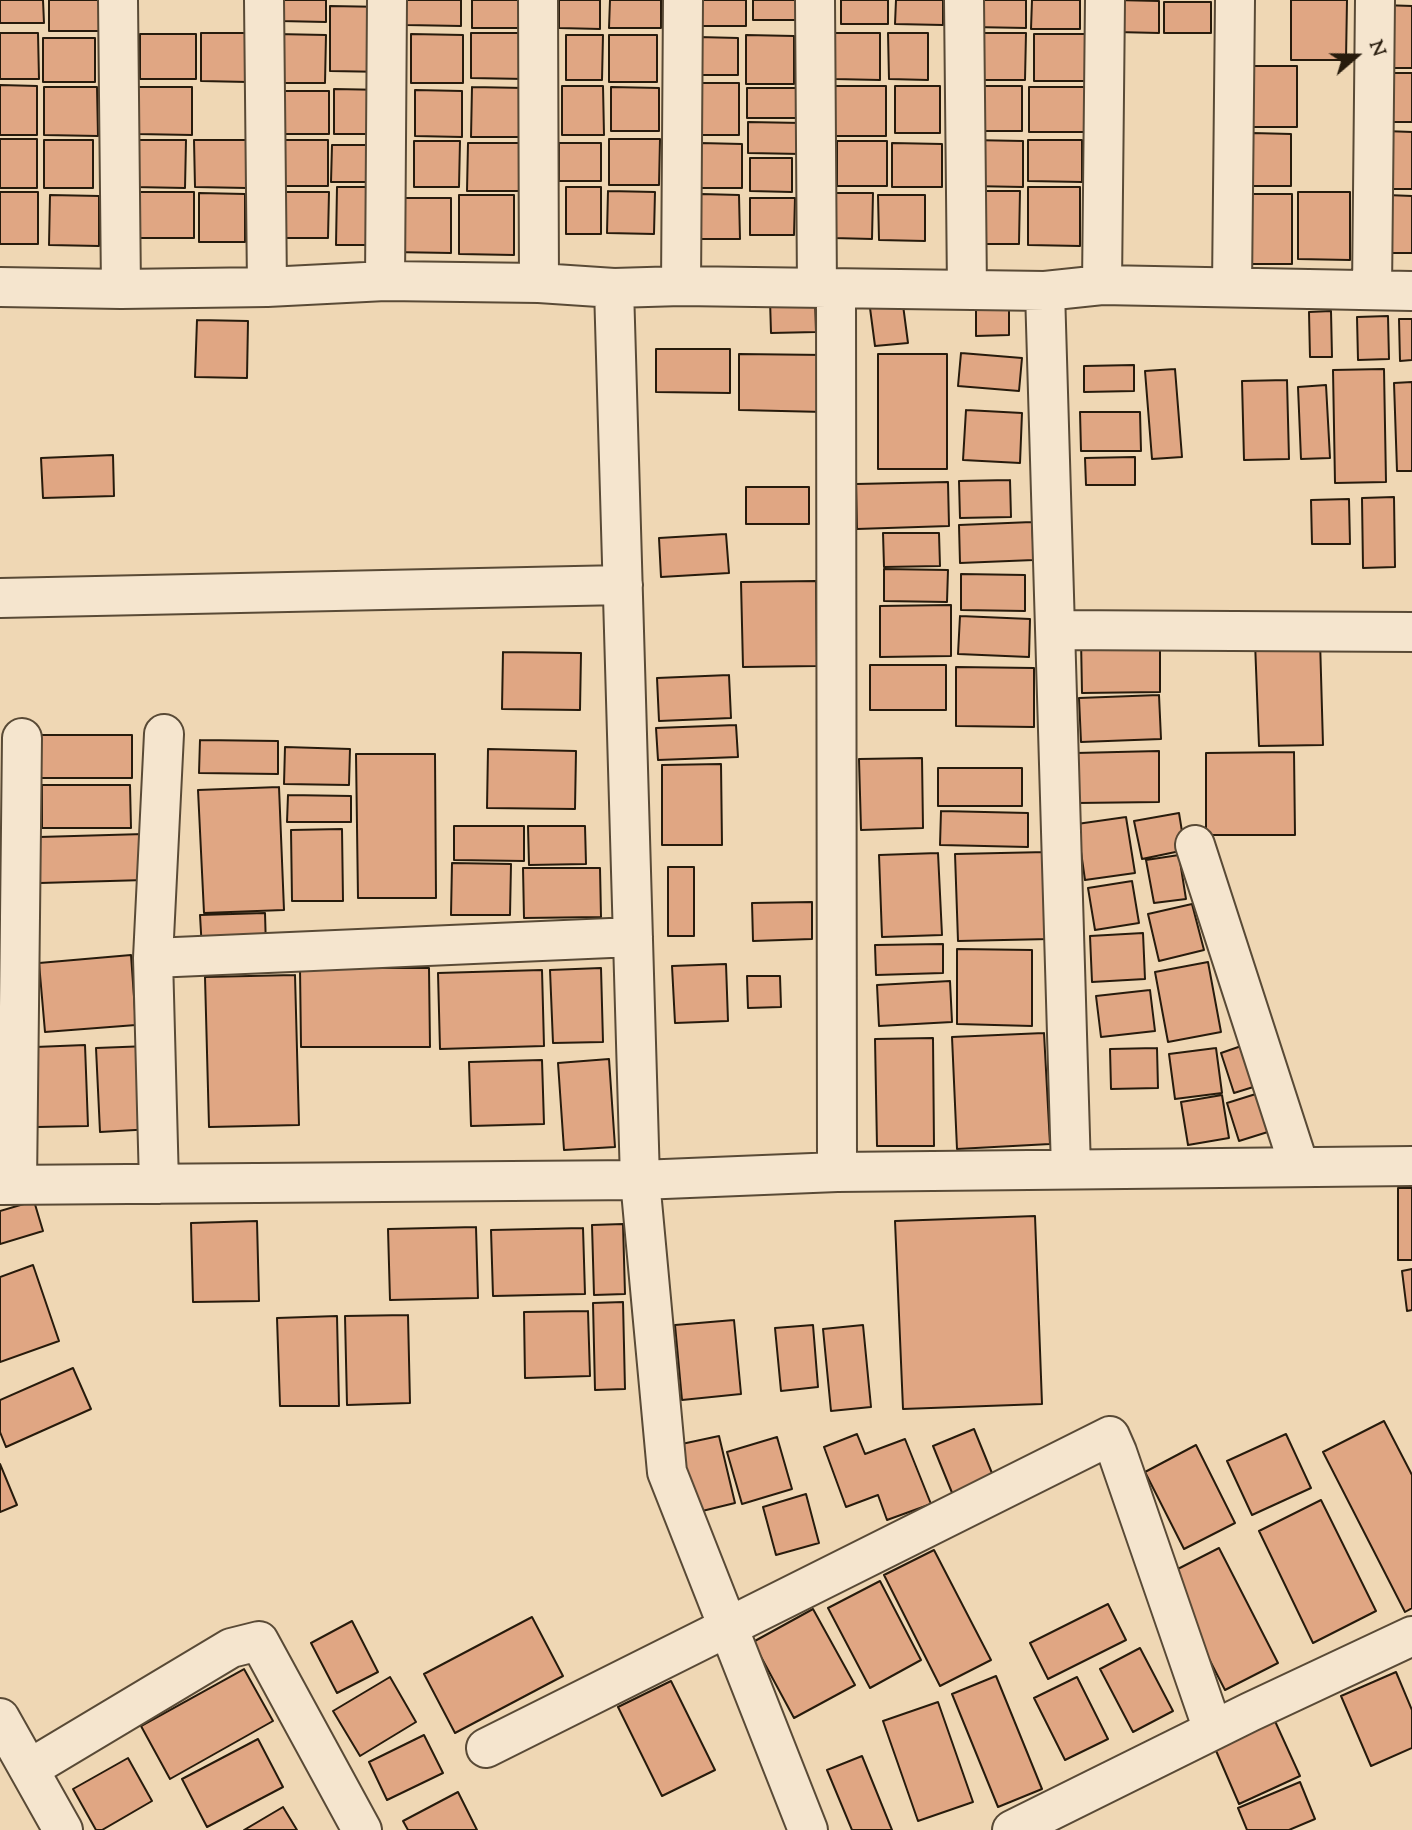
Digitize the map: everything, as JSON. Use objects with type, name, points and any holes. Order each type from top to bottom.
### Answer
[{"type":"street","points":[[118,0],[121,289]]},
{"type":"street","points":[[264,0],[267,287]]},
{"type":"street","points":[[385,281],[387,0]]},
{"type":"street","points":[[538,0],[539,283]]},
{"type":"street","points":[[681,286],[683,0]]},
{"type":"street","points":[[816,0],[826,288],[837,1172]]},
{"type":"street","points":[[964,0],[967,289]]},
{"type":"street","points":[[1102,285],[1105,0]]},
{"type":"street","points":[[1232,287],[1235,0]]},
{"type":"street","points":[[1371,290],[1375,0]]},
{"type":"street","points":[[0,287],[267,287],[385,281],[539,283],[614,288],[681,286],[1045,291],[1102,285],[1412,291]]},
{"type":"street","points":[[614,288],[640,1180],[667,1472],[808,1830]]},
{"type":"street","points":[[1045,291],[1071,1169]]},
{"type":"street","points":[[0,598],[623,585]]},
{"type":"street","points":[[1055,630],[1412,632]]},
{"type":"street","points":[[159,1184],[153,958],[164,734]]},
{"type":"street","points":[[22,738],[8,1185],[640,1180],[837,1172],[1412,1166]]},
{"type":"street","points":[[1195,845],[1299,1166]]},
{"type":"street","points":[[153,958],[633,937]]},
{"type":"street","points":[[486,1748],[1110,1436],[1213,1730]]},
{"type":"street","points":[[1012,1830],[1213,1730],[1412,1636]]},
{"type":"street","points":[[29,1769],[231,1648],[259,1642],[362,1830]]},
{"type":"street","points":[[0,1718],[63,1830]]},
{"type":"building","points":[[0,0],[43,0],[44,23],[0,23]]},
{"type":"building","points":[[49,0],[101,0],[101,31],[49,31]]},
{"type":"building","points":[[280,0],[326,0],[326,22],[280,21]]},
{"type":"building","points":[[406,0],[461,0],[461,26],[406,25]]},
{"type":"building","points":[[472,0],[528,0],[528,28],[472,28]]},
{"type":"building","points":[[559,0],[600,0],[600,29],[559,28]]},
{"type":"building","points":[[610,0],[661,0],[661,28],[609,28]]},
{"type":"building","points":[[699,0],[746,0],[746,26],[699,26]]},
{"type":"building","points":[[753,0],[796,0],[796,20],[753,20]]},
{"type":"building","points":[[841,0],[888,0],[888,24],[841,24]]},
{"type":"building","points":[[896,0],[943,0],[943,25],[895,24]]},
{"type":"building","points":[[972,0],[1026,0],[1026,28],[972,27]]},
{"type":"building","points":[[1032,0],[1080,0],[1080,29],[1031,29]]},
{"type":"building","points":[[1116,0],[1159,1],[1159,33],[1116,32]]},
{"type":"building","points":[[1291,0],[1347,0],[1346,60],[1291,60]]},
{"type":"building","points":[[1164,2],[1211,2],[1211,33],[1164,33]]},
{"type":"building","points":[[1382,5],[1412,6],[1412,68],[1382,68]]},
{"type":"building","points":[[330,6],[386,7],[387,72],[330,71]]},
{"type":"building","points":[[0,33],[38,33],[39,79],[0,79]]},
{"type":"building","points":[[201,33],[248,33],[248,82],[201,81]]},
{"type":"building","points":[[471,33],[525,33],[525,79],[471,78]]},
{"type":"building","points":[[834,33],[880,33],[880,80],[834,79]]},
{"type":"building","points":[[888,33],[928,33],[928,80],[889,79]]},
{"type":"building","points":[[976,33],[1026,33],[1025,80],[976,80]]},
{"type":"building","points":[[140,34],[196,34],[196,79],[140,79]]},
{"type":"building","points":[[276,34],[326,35],[325,83],[275,83]]},
{"type":"building","points":[[411,34],[463,35],[463,83],[411,83]]},
{"type":"building","points":[[1034,34],[1087,34],[1087,81],[1034,81]]},
{"type":"building","points":[[566,35],[603,35],[602,80],[566,80]]},
{"type":"building","points":[[609,35],[657,35],[657,82],[609,82]]},
{"type":"building","points":[[746,35],[794,36],[794,84],[746,84]]},
{"type":"building","points":[[698,37],[738,38],[738,75],[698,75]]},
{"type":"building","points":[[43,38],[95,38],[95,82],[43,82]]},
{"type":"building","points":[[1244,66],[1297,66],[1297,127],[1244,127]]},
{"type":"building","points":[[1384,73],[1412,73],[1412,122],[1384,122]]},
{"type":"building","points":[[698,83],[739,83],[739,135],[698,135]]},
{"type":"building","points":[[0,85],[37,86],[37,135],[0,135]]},
{"type":"building","points":[[562,86],[603,86],[604,135],[562,135]]},
{"type":"building","points":[[834,86],[886,86],[886,136],[834,136]]},
{"type":"building","points":[[895,86],[940,86],[940,133],[895,133]]},
{"type":"building","points":[[977,86],[1022,86],[1022,131],[977,131]]},
{"type":"building","points":[[44,87],[97,87],[98,136],[44,135]]},
{"type":"building","points":[[137,87],[192,87],[192,135],[137,134]]},
{"type":"building","points":[[472,87],[524,88],[524,137],[471,137]]},
{"type":"building","points":[[611,87],[659,88],[659,131],[611,131]]},
{"type":"building","points":[[1029,87],[1086,87],[1086,132],[1029,132]]},
{"type":"building","points":[[747,88],[799,88],[799,118],[747,118]]},
{"type":"building","points":[[334,89],[386,90],[386,134],[334,134]]},
{"type":"building","points":[[415,90],[462,91],[462,137],[415,136]]},
{"type":"building","points":[[281,91],[329,91],[329,134],[281,134]]},
{"type":"building","points":[[748,122],[802,123],[801,154],[748,153]]},
{"type":"building","points":[[1385,131],[1412,132],[1412,189],[1385,189]]},
{"type":"building","points":[[1252,133],[1291,134],[1291,186],[1252,186]]},
{"type":"building","points":[[0,139],[37,139],[37,188],[0,188]]},
{"type":"building","points":[[609,139],[660,139],[659,185],[609,185]]},
{"type":"building","points":[[44,140],[93,140],[93,188],[44,188]]},
{"type":"building","points":[[134,140],[186,140],[185,188],[134,187]]},
{"type":"building","points":[[194,140],[246,140],[246,188],[195,187]]},
{"type":"building","points":[[282,140],[328,140],[328,186],[282,186]]},
{"type":"building","points":[[970,140],[1023,141],[1023,187],[970,186]]},
{"type":"building","points":[[1028,140],[1082,140],[1082,182],[1028,181]]},
{"type":"building","points":[[414,141],[460,141],[459,187],[414,187]]},
{"type":"building","points":[[837,141],[887,141],[887,186],[837,186]]},
{"type":"building","points":[[468,143],[521,143],[521,191],[467,191]]},
{"type":"building","points":[[559,143],[601,143],[601,181],[559,181]]},
{"type":"building","points":[[700,143],[742,144],[742,188],[700,188]]},
{"type":"building","points":[[892,143],[942,144],[942,187],[892,187]]},
{"type":"building","points":[[332,145],[381,145],[381,182],[331,182]]},
{"type":"building","points":[[750,158],[792,158],[792,192],[750,191]]},
{"type":"building","points":[[337,187],[383,187],[382,245],[336,245]]},
{"type":"building","points":[[566,187],[601,187],[601,234],[566,234]]},
{"type":"building","points":[[1028,187],[1080,187],[1080,246],[1028,245]]},
{"type":"building","points":[[608,191],[655,192],[654,234],[607,233]]},
{"type":"building","points":[[974,191],[1020,191],[1019,244],[973,244]]},
{"type":"building","points":[[0,192],[38,192],[38,244],[0,244]]},
{"type":"building","points":[[136,192],[194,192],[194,238],[136,238]]},
{"type":"building","points":[[282,192],[329,192],[328,238],[283,238]]},
{"type":"building","points":[[1298,192],[1350,192],[1350,260],[1298,259]]},
{"type":"building","points":[[199,193],[245,194],[245,242],[199,242]]},
{"type":"building","points":[[833,193],[873,193],[872,239],[833,238]]},
{"type":"building","points":[[701,194],[739,195],[740,239],[701,239]]},
{"type":"building","points":[[1246,194],[1292,194],[1292,264],[1246,264]]},
{"type":"building","points":[[50,195],[99,196],[99,246],[49,245]]},
{"type":"building","points":[[459,195],[514,195],[514,255],[459,254]]},
{"type":"building","points":[[878,195],[925,195],[925,241],[879,240]]},
{"type":"building","points":[[1387,195],[1412,196],[1412,253],[1387,253]]},
{"type":"building","points":[[391,198],[451,198],[451,253],[391,252]]},
{"type":"building","points":[[750,198],[795,198],[794,235],[750,235]]},
{"type":"building","points":[[815,299],[816,332],[771,333],[770,300]]},
{"type":"building","points":[[1009,302],[1009,335],[976,336],[976,303]]},
{"type":"building","points":[[903,305],[908,343],[875,346],[870,308]]},
{"type":"building","points":[[1331,311],[1332,357],[1310,357],[1309,312]]},
{"type":"building","points":[[1388,316],[1389,359],[1358,360],[1357,317]]},
{"type":"building","points":[[1399,319],[1412,319],[1412,360],[1400,361]]},
{"type":"building","points":[[197,320],[248,321],[247,378],[195,377]]},
{"type":"building","points":[[656,349],[730,349],[730,393],[656,392]]},
{"type":"building","points":[[961,353],[1022,358],[1019,391],[958,386]]},
{"type":"building","points":[[739,354],[825,355],[824,412],[739,410]]},
{"type":"building","points":[[878,354],[947,354],[947,469],[878,469]]},
{"type":"building","points":[[1134,365],[1134,391],[1084,392],[1084,366]]},
{"type":"building","points":[[1175,369],[1182,457],[1152,459],[1145,371]]},
{"type":"building","points":[[1384,369],[1386,482],[1335,483],[1333,370]]},
{"type":"building","points":[[1287,380],[1289,459],[1244,460],[1242,381]]},
{"type":"building","points":[[1412,382],[1412,471],[1397,471],[1394,383]]},
{"type":"building","points":[[1326,385],[1330,458],[1301,459],[1298,387]]},
{"type":"building","points":[[966,410],[1022,413],[1020,463],[963,460]]},
{"type":"building","points":[[1080,412],[1140,412],[1141,451],[1081,451]]},
{"type":"building","points":[[113,455],[114,496],[43,498],[41,458]]},
{"type":"building","points":[[1135,457],[1135,485],[1086,485],[1085,458]]},
{"type":"building","points":[[1010,480],[1011,517],[960,518],[959,481]]},
{"type":"building","points":[[948,482],[949,526],[857,529],[856,484]]},
{"type":"building","points":[[746,487],[809,487],[809,524],[746,524]]},
{"type":"building","points":[[1394,497],[1395,567],[1363,568],[1362,498]]},
{"type":"building","points":[[1349,499],[1350,544],[1312,544],[1311,500]]},
{"type":"building","points":[[1032,522],[1034,560],[960,563],[959,525]]},
{"type":"building","points":[[883,533],[939,533],[940,566],[884,567]]},
{"type":"building","points":[[726,534],[729,573],[661,577],[659,538]]},
{"type":"building","points":[[884,569],[948,570],[947,602],[884,601]]},
{"type":"building","points":[[961,574],[1025,575],[1025,611],[961,610]]},
{"type":"building","points":[[816,581],[817,666],[743,667],[741,582]]},
{"type":"building","points":[[951,605],[951,656],[880,657],[880,606]]},
{"type":"building","points":[[960,616],[1030,619],[1029,657],[958,654]]},
{"type":"building","points":[[1081,639],[1160,639],[1160,692],[1082,693]]},
{"type":"building","points":[[1320,640],[1323,745],[1259,746],[1255,642]]},
{"type":"building","points":[[503,652],[581,653],[580,710],[502,709]]},
{"type":"building","points":[[870,665],[946,665],[946,710],[870,710]]},
{"type":"building","points":[[956,667],[1034,668],[1034,727],[956,726]]},
{"type":"building","points":[[729,675],[731,718],[659,721],[657,678]]},
{"type":"building","points":[[1159,695],[1161,739],[1081,742],[1079,698]]},
{"type":"building","points":[[736,725],[738,757],[658,760],[656,728]]},
{"type":"building","points":[[36,735],[132,735],[132,778],[36,778]]},
{"type":"building","points":[[200,740],[278,741],[278,774],[199,773]]},
{"type":"building","points":[[285,747],[350,749],[349,785],[284,784]]},
{"type":"building","points":[[488,749],[576,751],[575,809],[487,808]]},
{"type":"building","points":[[1159,751],[1159,802],[1077,803],[1076,753]]},
{"type":"building","points":[[1294,752],[1295,835],[1206,835],[1206,753]]},
{"type":"building","points":[[356,754],[435,754],[436,898],[358,898]]},
{"type":"building","points":[[922,758],[923,828],[861,830],[859,759]]},
{"type":"building","points":[[721,764],[722,845],[662,845],[662,765]]},
{"type":"building","points":[[938,768],[1022,768],[1022,806],[938,806]]},
{"type":"building","points":[[42,785],[130,785],[131,828],[42,828]]},
{"type":"building","points":[[279,787],[284,910],[204,913],[198,790]]},
{"type":"building","points":[[288,795],[351,796],[351,822],[287,822]]},
{"type":"building","points":[[941,811],[1028,813],[1028,847],[940,845]]},
{"type":"building","points":[[1179,813],[1185,850],[1142,859],[1134,821]]},
{"type":"building","points":[[1126,817],[1135,873],[1085,880],[1077,824]]},
{"type":"building","points":[[454,826],[524,826],[524,861],[454,860]]},
{"type":"building","points":[[528,826],[585,826],[586,864],[529,865]]},
{"type":"building","points":[[342,829],[343,901],[292,901],[291,830]]},
{"type":"building","points":[[144,834],[145,880],[40,883],[39,837]]},
{"type":"building","points":[[1047,852],[1050,939],[958,941],[955,854]]},
{"type":"building","points":[[938,853],[942,935],[882,937],[879,855]]},
{"type":"building","points":[[1179,855],[1186,899],[1154,903],[1146,860]]},
{"type":"building","points":[[452,863],[511,864],[510,915],[451,915]]},
{"type":"building","points":[[668,867],[694,867],[694,936],[668,936]]},
{"type":"building","points":[[523,868],[600,868],[601,917],[524,918]]},
{"type":"building","points":[[1132,881],[1139,923],[1095,930],[1088,888]]},
{"type":"building","points":[[812,902],[812,939],[753,941],[752,903]]},
{"type":"building","points":[[1192,904],[1204,950],[1159,961],[1148,914]]},
{"type":"building","points":[[265,913],[266,948],[202,950],[200,915]]},
{"type":"building","points":[[1143,933],[1145,979],[1092,982],[1090,936]]},
{"type":"building","points":[[943,944],[943,973],[876,975],[875,945]]},
{"type":"building","points":[[957,949],[1032,950],[1032,1026],[957,1024]]},
{"type":"building","points":[[131,955],[136,1025],[45,1032],[39,963]]},
{"type":"building","points":[[1208,962],[1221,1032],[1168,1042],[1155,972]]},
{"type":"building","points":[[726,964],[728,1021],[675,1023],[672,966]]},
{"type":"building","points":[[300,968],[429,968],[430,1047],[301,1047]]},
{"type":"building","points":[[601,968],[603,1042],[553,1043],[550,970]]},
{"type":"building","points":[[542,970],[544,1046],[440,1049],[438,973]]},
{"type":"building","points":[[295,975],[299,1125],[209,1127],[205,977]]},
{"type":"building","points":[[747,976],[780,976],[781,1007],[748,1008]]},
{"type":"building","points":[[950,981],[952,1022],[879,1026],[877,985]]},
{"type":"building","points":[[1150,990],[1155,1031],[1101,1037],[1096,996]]},
{"type":"building","points":[[1044,1033],[1050,1144],[957,1149],[952,1037]]},
{"type":"building","points":[[933,1038],[934,1146],[877,1146],[875,1039]]},
{"type":"building","points":[[1250,1043],[1263,1084],[1234,1093],[1221,1053]]},
{"type":"building","points":[[85,1045],[88,1126],[37,1127],[35,1047]]},
{"type":"building","points":[[149,1046],[153,1129],[100,1132],[96,1048]]},
{"type":"building","points":[[1157,1048],[1158,1088],[1111,1089],[1110,1049]]},
{"type":"building","points":[[1216,1048],[1222,1093],[1175,1099],[1169,1054]]},
{"type":"building","points":[[609,1059],[615,1147],[564,1150],[558,1063]]},
{"type":"building","points":[[542,1060],[544,1124],[471,1126],[469,1062]]},
{"type":"building","points":[[1259,1093],[1271,1131],[1239,1141],[1227,1103]]},
{"type":"building","points":[[1222,1095],[1229,1138],[1188,1145],[1181,1102]]},
{"type":"building","points":[[1398,1188],[1412,1188],[1412,1260],[1398,1260]]},
{"type":"building","points":[[34,1201],[43,1231],[0,1244],[0,1211]]},
{"type":"building","points":[[1035,1216],[1042,1404],[903,1409],[895,1221]]},
{"type":"building","points":[[257,1221],[259,1301],[193,1302],[191,1223]]},
{"type":"building","points":[[623,1224],[625,1294],[594,1295],[592,1225]]},
{"type":"building","points":[[476,1227],[478,1298],[390,1300],[388,1229]]},
{"type":"building","points":[[583,1228],[585,1294],[493,1296],[491,1230]]},
{"type":"building","points":[[33,1265],[59,1341],[0,1362],[0,1277]]},
{"type":"building","points":[[1412,1269],[1412,1310],[1407,1311],[1402,1271]]},
{"type":"building","points":[[623,1302],[625,1389],[595,1390],[593,1303]]},
{"type":"building","points":[[588,1311],[590,1376],[525,1378],[524,1312]]},
{"type":"building","points":[[408,1315],[410,1403],[347,1405],[345,1316]]},
{"type":"building","points":[[337,1316],[339,1406],[280,1406],[277,1318]]},
{"type":"building","points":[[734,1320],[741,1394],[682,1400],[675,1325]]},
{"type":"building","points":[[813,1325],[818,1387],[781,1391],[775,1328]]},
{"type":"building","points":[[863,1325],[871,1407],[831,1411],[823,1329]]},
{"type":"building","points":[[73,1368],[91,1409],[6,1447],[0,1432],[0,1400]]},
{"type":"building","points":[[1384,1421],[1412,1475],[1412,1608],[1405,1612],[1323,1452]]},
{"type":"building","points":[[974,1429],[996,1483],[955,1500],[933,1446]]},
{"type":"building","points":[[857,1434],[865,1454],[905,1439],[931,1504],[887,1520],[878,1495],[846,1507],[824,1447]]},
{"type":"building","points":[[1286,1434],[1311,1488],[1252,1515],[1227,1461]]},
{"type":"building","points":[[719,1436],[735,1503],[694,1513],[677,1445]]},
{"type":"building","points":[[777,1437],[792,1489],[742,1504],[727,1452]]},
{"type":"building","points":[[1196,1445],[1235,1523],[1184,1549],[1145,1472]]},
{"type":"building","points":[[0,1464],[17,1505],[0,1512]]},
{"type":"building","points":[[806,1494],[819,1543],[776,1555],[763,1507]]},
{"type":"building","points":[[1321,1500],[1376,1611],[1313,1643],[1259,1531]]},
{"type":"building","points":[[1219,1548],[1278,1663],[1225,1690],[1166,1575]]},
{"type":"building","points":[[934,1550],[991,1660],[940,1686],[884,1575]]},
{"type":"building","points":[[880,1581],[921,1660],[870,1688],[828,1608]]},
{"type":"building","points":[[1108,1604],[1126,1640],[1048,1679],[1030,1643]]},
{"type":"building","points":[[813,1609],[855,1685],[794,1718],[753,1642]]},
{"type":"building","points":[[532,1617],[563,1676],[455,1733],[424,1674]]},
{"type":"building","points":[[352,1621],[378,1672],[337,1693],[311,1643]]},
{"type":"building","points":[[1140,1648],[1173,1711],[1133,1732],[1100,1669]]},
{"type":"building","points":[[244,1669],[273,1721],[170,1779],[141,1726]]},
{"type":"building","points":[[1396,1672],[1412,1710],[1412,1748],[1371,1766],[1341,1696]]},
{"type":"building","points":[[996,1676],[1042,1789],[998,1807],[952,1694]]},
{"type":"building","points":[[390,1677],[416,1722],[360,1756],[333,1711]]},
{"type":"building","points":[[1077,1677],[1108,1739],[1065,1760],[1034,1698]]},
{"type":"building","points":[[671,1681],[715,1770],[662,1796],[618,1707]]},
{"type":"building","points":[[938,1702],[973,1802],[918,1821],[883,1721]]},
{"type":"building","points":[[1274,1719],[1300,1776],[1239,1804],[1214,1746]]},
{"type":"building","points":[[424,1735],[443,1773],[387,1800],[369,1762]]},
{"type":"building","points":[[258,1739],[283,1787],[207,1827],[182,1779]]},
{"type":"building","points":[[862,1756],[892,1830],[852,1830],[827,1770]]},
{"type":"building","points":[[128,1758],[152,1801],[102,1830],[96,1830],[73,1789]]},
{"type":"building","points":[[1300,1782],[1315,1819],[1289,1830],[1247,1830],[1238,1808]]},
{"type":"building","points":[[458,1792],[477,1830],[408,1830],[403,1821]]},
{"type":"building","points":[[283,1807],[297,1830],[244,1830]]}]
